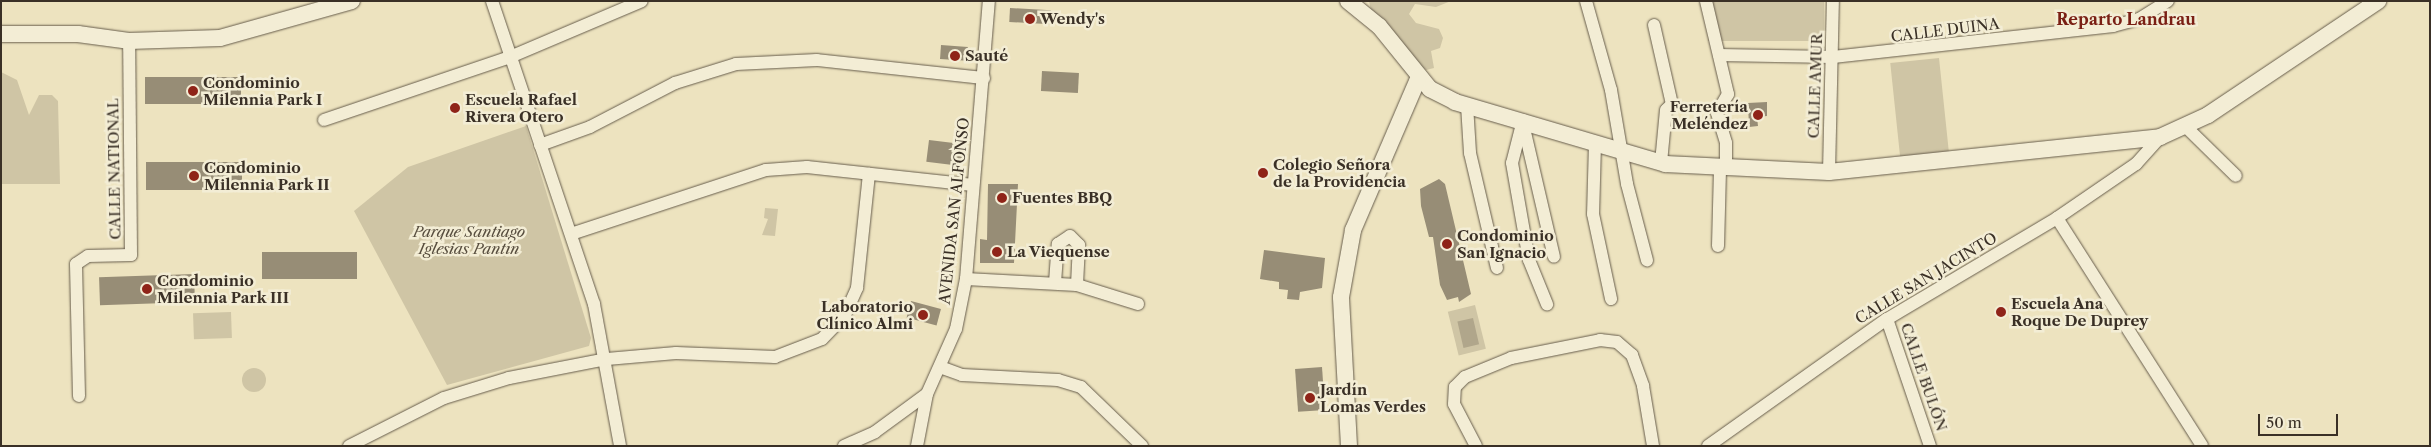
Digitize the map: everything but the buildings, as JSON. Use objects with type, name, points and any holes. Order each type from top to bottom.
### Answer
[{"type":"main road","points":[[1,34],[78,34],[129,41],[220,38],[352,1]]},
{"type":"main road","points":[[1348,1],[1379,26],[1419,77],[1442,97],[1467,106],[1523,120],[1624,154],[1661,163],[1723,169],[1829,172],[2160,137],[2185,126],[2378,1]]},
{"type":"main road","points":[[1348,446],[1341,297],[1353,230],[1419,77]]},
{"type":"street","points":[[492,1],[571,234],[607,359],[620,446]]},
{"type":"street","points":[[324,120],[510,57],[642,1]]},
{"type":"street","name":"AVENIDA SAN ALFONSO","points":[[917,446],[927,394],[956,330],[966,279],[989,1]]},
{"type":"street","points":[[1586,1],[1624,154],[1627,184],[1647,260]]},
{"type":"street","points":[[1706,1],[1728,94],[1717,113],[1726,143],[1718,246]]},
{"type":"street","name":"CALLE AMUR","points":[[1829,172],[1833,1]]},
{"type":"street","name":"CALLE DUINA","points":[[1719,55],[1833,57],[2128,24],[2168,1]]},
{"type":"street","points":[[1654,25],[1672,104],[1666,110],[1661,163]]},
{"type":"street","name":"CALLE NATIONAL","points":[[79,396],[76,264],[88,256],[131,255],[129,41]]},
{"type":"street","points":[[540,145],[590,127],[675,83],[736,64],[817,60],[984,78]]},
{"type":"street","points":[[1467,106],[1470,153],[1497,268]]},
{"type":"street","points":[[1523,120],[1554,257]]},
{"type":"street","points":[[1523,120],[1513,175],[1529,260],[1547,304]]},
{"type":"street","points":[[2185,126],[2236,176]]},
{"type":"street","name":"CALLE SAN JACINTO","points":[[1708,446],[1887,319],[2057,218],[2136,164],[2160,137]]},
{"type":"street","points":[[1595,144],[1593,214],[1610,299]]},
{"type":"street","points":[[571,234],[766,170],[807,167],[973,185]]},
{"type":"street","points":[[349,446],[444,398],[509,378],[607,359],[676,353],[775,357],[822,339],[844,315],[857,288],[869,174]]},
{"type":"street","points":[[2057,218],[2202,446]]},
{"type":"street","points":[[1055,283],[1058,244],[1070,236],[1080,245],[1077,285]]},
{"type":"street","points":[[966,279],[1077,285],[1138,304]]},
{"type":"street","name":"CALLE BULÓN","points":[[1887,319],[1930,446]]},
{"type":"street","points":[[1476,446],[1454,404],[1455,388],[1465,378],[1511,358],[1600,340],[1617,342],[1632,355],[1643,386],[1653,446]]},
{"type":"street","points":[[940,367],[962,375],[1058,380],[1081,387],[1142,446]]},
{"type":"street","points":[[844,446],[875,432],[927,394]]},
{"type":"green space","points":[[1369,1],[1451,1],[1436,7],[1415,4],[1409,14],[1416,23],[1439,29],[1443,38],[1440,48],[1431,51],[1434,68],[1426,70],[1412,60],[1373,21]]},
{"type":"green space","points":[[1708,1],[1824,1],[1824,41],[1708,41]]},
{"type":"green space","points":[[1939,58],[1949,152],[1900,158],[1890,63]]},
{"type":"green space","points":[[1,72],[17,80],[29,115],[39,95],[52,95],[58,101],[60,184],[1,184]]},
{"type":"green space","name":"Parque Santiago Iglesias Pantín","points":[[526,126],[591,338],[589,346],[447,385],[354,211],[408,167]]},
{"type":"green space","points":[[765,208],[778,209],[775,236],[762,235],[768,219],[764,218]]},
{"type":"green space","points":[[1475,305],[1486,349],[1459,355],[1448,312]]},
{"type":"green space","points":[[231,312],[232,338],[194,339],[193,313]]},
{"type":"green space","points":[[254,368],[263,371],[266,380],[263,389],[254,392],[245,389],[242,380],[245,371]]},
{"type":"shaded area","points":[[1473,318],[1479,344],[1463,348],[1457,322]]},
{"type":"place","name":"Wendy's","points":[[1030,19]]},
{"type":"place","name":"Sauté","points":[[955,56]]},
{"type":"place","name":"Condominio Milennia Park I","points":[[193,91]]},
{"type":"place","name":"Escuela Rafael Rivera Otero","points":[[455,108]]},
{"type":"place","name":"Ferretería Meléndez","points":[[1758,115]]},
{"type":"place","name":"Colegio Señora de la Providencia","points":[[1263,173]]},
{"type":"place","name":"Condominio Milennia Park II","points":[[194,176]]},
{"type":"place","name":"Fuentes BBQ","points":[[1002,198]]},
{"type":"place","name":"Condominio San Ignacio","points":[[1447,244]]},
{"type":"place","name":"La Viequense","points":[[997,252]]},
{"type":"place","name":"Condominio Milennia Park III","points":[[147,289]]},
{"type":"place","name":"Escuela Ana Roque De Duprey","points":[[2001,312]]},
{"type":"place","name":"Laboratorio Clínico Almi","points":[[923,315]]},
{"type":"place","name":"Jardín Lomas Verdes","points":[[1310,398]]},
{"type":"district","name":"Reparto Landrau","points":[[2126,19]]}]
